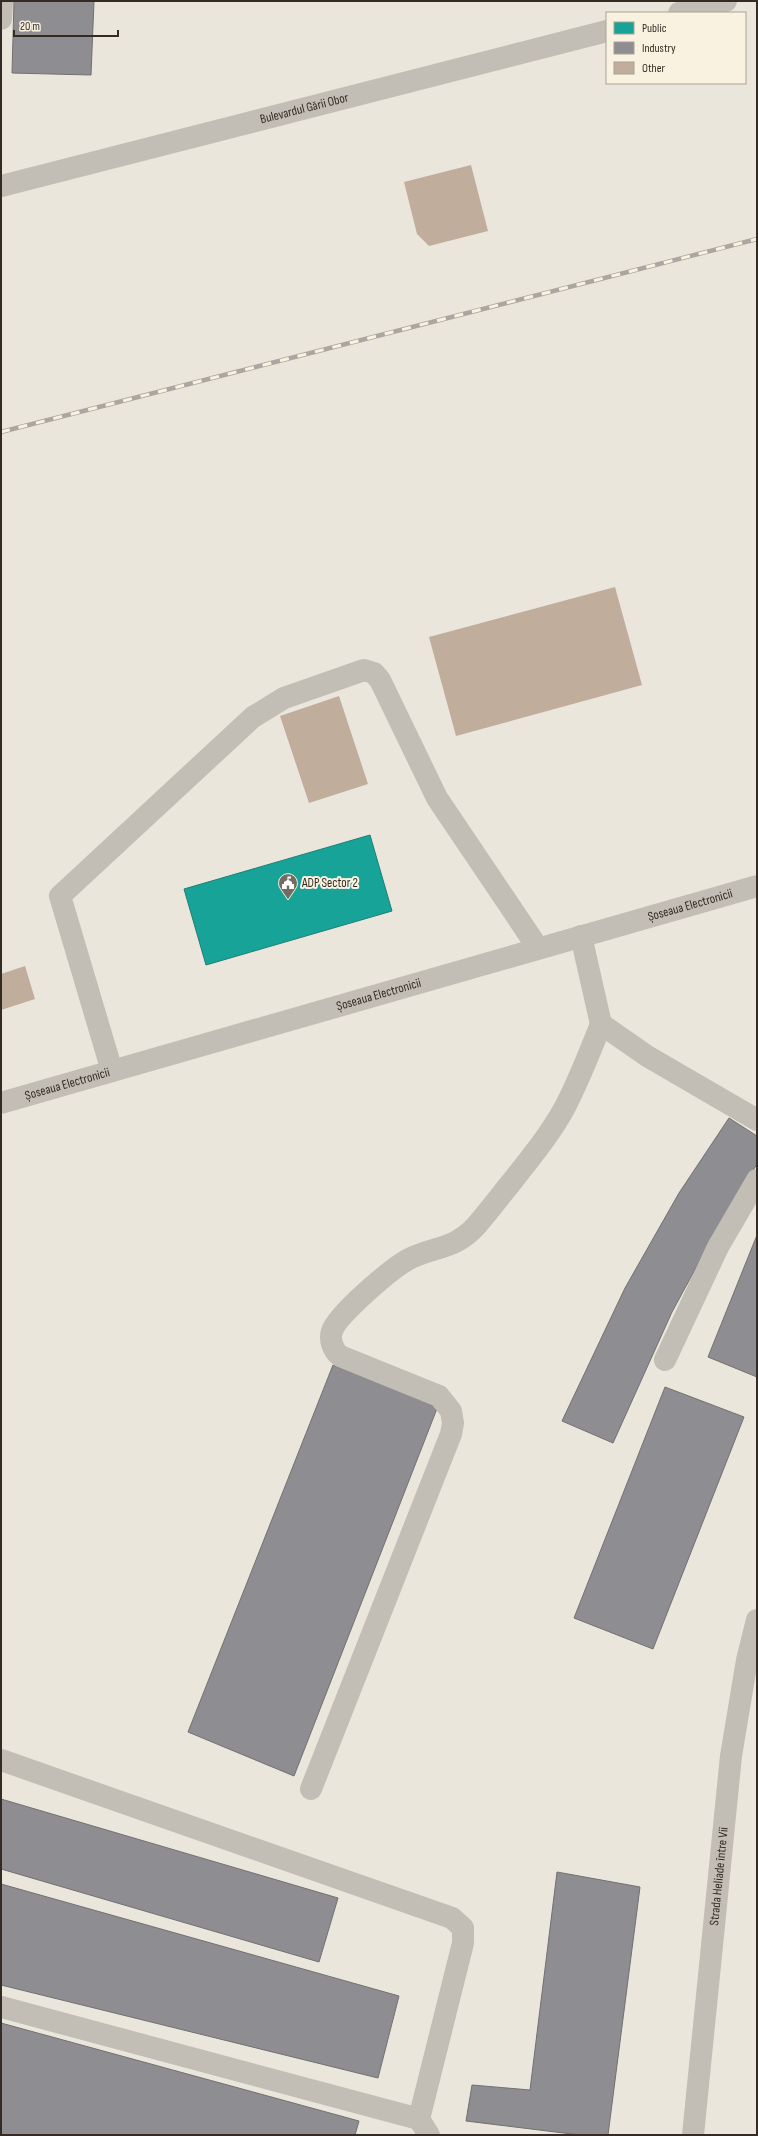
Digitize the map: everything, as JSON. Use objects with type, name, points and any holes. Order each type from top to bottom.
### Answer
[{"type":"street","points":[[1,19],[2,1]]},
{"type":"street","points":[[683,12],[726,1]]},
{"type":"street","name":"Bulevardul Gării Obor","points":[[1,186],[606,31]]},
{"type":"street","points":[[112,1071],[60,896],[252,717],[284,698],[364,670],[374,673],[380,680],[436,798],[538,948]]},
{"type":"street","name":"Șoseaua Electronicii","points":[[1,1103],[757,886]]},
{"type":"street","points":[[311,1789],[451,1434],[453,1424],[451,1411],[439,1396],[340,1356],[332,1344],[332,1332],[335,1325],[366,1292],[393,1269],[420,1255],[452,1245],[476,1226],[542,1143],[564,1109],[581,1074],[601,1024],[581,936]]},
{"type":"street","points":[[601,1024],[647,1056],[757,1120]]},
{"type":"street","points":[[666,1360],[718,1246],[757,1180]]},
{"type":"street","name":"Strada Heliade între Vii","points":[[693,2135],[731,1756],[747,1660],[757,1620]]},
{"type":"street","points":[[1,1760],[452,1918],[463,1928],[464,1943],[424,2127],[1,2007]]},
{"type":"building: Public","name":"ADP Sector 2","points":[[370,835],[392,911],[206,965],[184,889]]},
{"type":"building: Industry","points":[[14,1],[94,1],[91,75],[12,73]]},
{"type":"building: Industry","points":[[729,1118],[757,1136],[757,1164],[723,1218],[672,1312],[613,1443],[562,1421],[625,1288],[679,1193]]},
{"type":"building: Industry","points":[[757,1235],[757,1377],[708,1357]]},
{"type":"building: Industry","points":[[333,1365],[438,1406],[294,1776],[188,1732]]},
{"type":"building: Industry","points":[[665,1387],[744,1417],[653,1649],[574,1618]]},
{"type":"building: Industry","points":[[1,1799],[338,1898],[319,1962],[1,1869]]},
{"type":"building: Industry","points":[[557,1872],[640,1887],[608,2135],[580,2135],[466,2121],[472,2085],[530,2090]]},
{"type":"building: Industry","points":[[1,1884],[399,1996],[378,2078],[1,1985]]},
{"type":"building: Industry","points":[[1,2023],[359,2121],[355,2135],[1,2135]]},
{"type":"building: Other","points":[[471,165],[488,231],[429,246],[417,234],[404,182]]},
{"type":"building: Other","points":[[615,587],[642,685],[456,736],[429,637]]},
{"type":"building: Other","points":[[339,696],[368,784],[309,803],[280,716]]},
{"type":"building: Other","points":[[25,966],[35,999],[1,1010],[1,974]]},
{"type":"railway","points":[[1,432],[757,239]]},
{"type":"place","name":"ADP Sector 2","points":[[288,900]]}]
